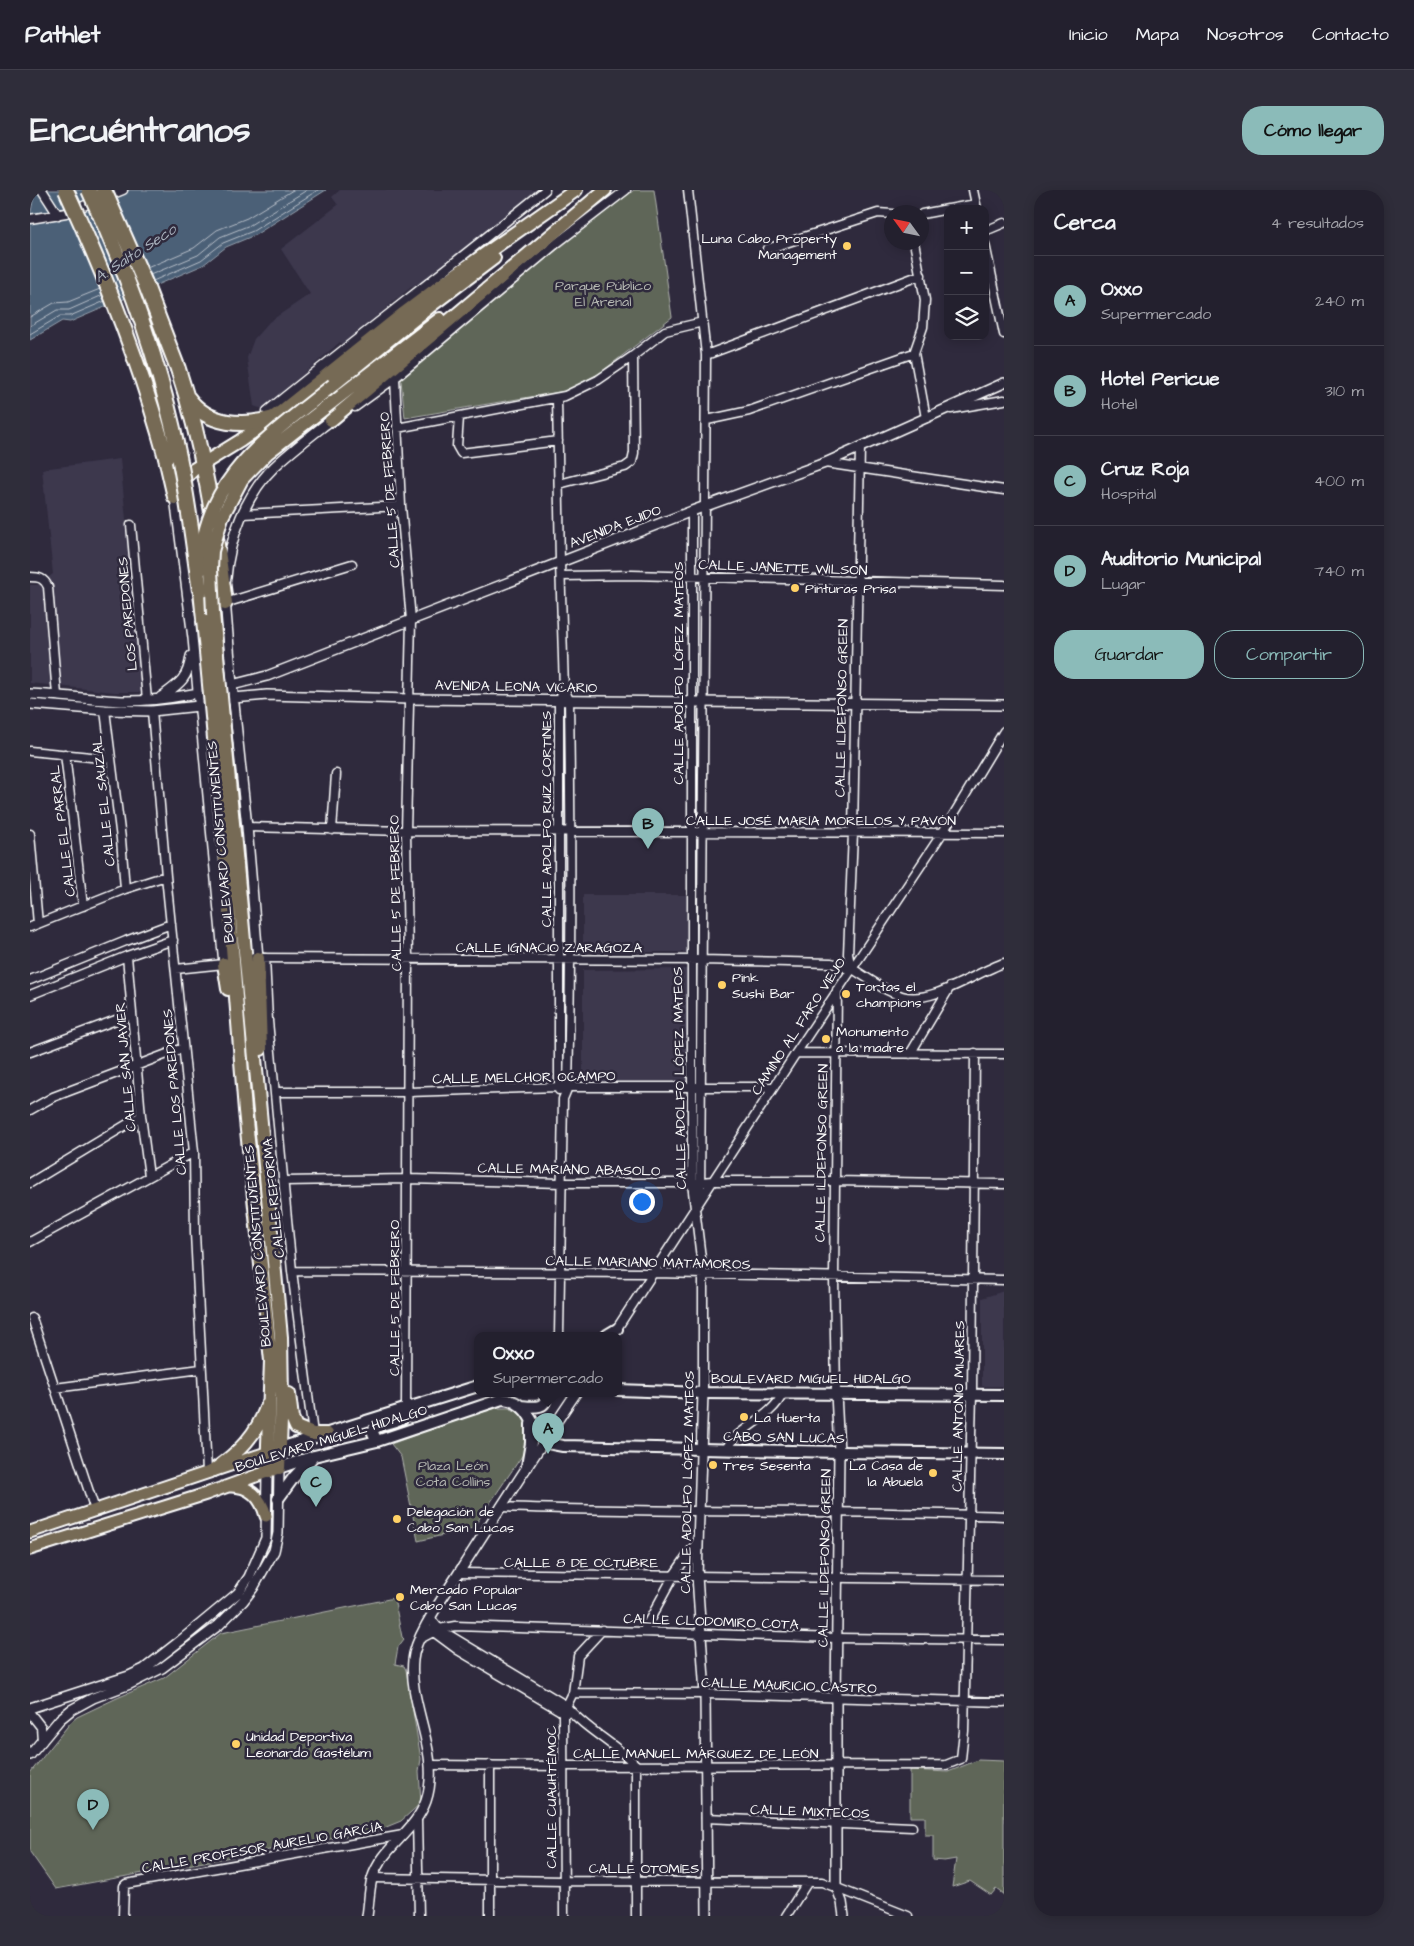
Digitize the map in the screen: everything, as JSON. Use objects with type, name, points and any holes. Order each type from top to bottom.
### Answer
[{"type":"highway","points":[[66,190],[90,241],[126,330],[162,441],[175,497]]},
{"type":"highway","points":[[89,190],[105,225],[139,314],[166,398],[184,483],[200,590],[229,845],[246,1110]]},
{"type":"highway","points":[[104,190],[146,283],[187,396],[214,522],[225,603]]},
{"type":"highway","points":[[175,497],[177,488],[183,479],[240,441],[270,415],[404,313],[576,190]]},
{"type":"highway","points":[[200,590],[201,559],[207,525],[216,501],[241,462],[429,307],[580,190]]},
{"type":"highway","points":[[331,420],[605,190]]},
{"type":"highway","name":"BOULEVARD CONSTITUYENTES","points":[[266,1472],[274,1450],[282,1397],[281,1337],[259,1109],[256,958],[229,845],[213,613],[212,551],[216,535],[232,498],[242,479],[257,462],[407,343],[541,244]]},
{"type":"highway","points":[[187,396],[201,411],[224,422],[247,424],[270,415]]},
{"type":"highway","points":[[162,441],[173,449],[182,450],[188,446],[195,432]]},
{"type":"highway","points":[[224,964],[246,1110]]},
{"type":"highway","name":"BOULEVARD CONSTITUYENTES","points":[[246,1110],[271,1361],[274,1450],[279,1468]]},
{"type":"highway","points":[[281,1337],[293,1422],[298,1429],[312,1434],[327,1434]]},
{"type":"highway","points":[[211,1471],[239,1451],[254,1434],[265,1409],[271,1388]]},
{"type":"main road","name":"BOULEVARD MIGUEL HIDALGO","points":[[30,1532],[274,1450],[474,1387]]},
{"type":"main road","name":"BOULEVARD MIGUEL HIDALGO","points":[[622,1390],[703,1393],[1004,1394]]},
{"type":"main road","points":[[521,1406],[537,1407],[545,1402],[545,1397]]},
{"type":"main road","name":"BOULEVARD MIGUEL HIDALGO","points":[[30,1549],[206,1494],[314,1456],[377,1441],[502,1398],[513,1400],[521,1406]]},
{"type":"main road","points":[[521,1406],[532,1420],[542,1442]]},
{"type":"main road","points":[[377,1441],[373,1433],[374,1429],[378,1426],[401,1420],[406,1415],[406,1410]]},
{"type":"main road","points":[[527,1466],[532,1437],[532,1420]]},
{"type":"main road","name":"CABO SAN LUCAS","points":[[542,1442],[563,1446],[701,1450],[1004,1454]]},
{"type":"main road","points":[[278,1500],[294,1477],[314,1456]]},
{"type":"main road","points":[[224,1487],[238,1487],[254,1494],[260,1500],[266,1516]]},
{"type":"street","points":[[42,190],[58,215]]},
{"type":"street","points":[[30,219],[58,215],[123,190]]},
{"type":"street","points":[[270,415],[365,331],[450,267],[545,190]]},
{"type":"street","points":[[331,420],[337,420],[395,378],[522,271],[626,190]]},
{"type":"street","name":"CALLE ADOLFO LÓPEZ MATEOS","points":[[688,190],[706,355],[707,420],[703,578],[701,960],[696,1087]]},
{"type":"street","points":[[972,190],[977,205]]},
{"type":"street","points":[[929,213],[944,210]]},
{"type":"street","points":[[767,249],[878,213],[884,213]]},
{"type":"street","points":[[989,229],[1004,223]]},
{"type":"street","points":[[916,250],[925,300],[925,315],[914,353],[926,418]]},
{"type":"street","points":[[987,250],[1000,299],[1004,334]]},
{"type":"street","points":[[706,355],[921,275]]},
{"type":"street","points":[[397,428],[557,399],[582,389],[633,356],[665,331],[702,322]]},
{"type":"street","points":[[707,420],[749,411],[914,353]]},
{"type":"street","points":[[559,484],[625,467],[632,462],[634,452],[633,356]]},
{"type":"street","name":"CALLE 5 DE FEBRERO","points":[[395,378],[401,506],[411,620],[406,830],[408,959],[406,1410]]},
{"type":"street","name":"AVENIDA EJIDO","points":[[232,685],[267,676],[692,511],[825,463],[1004,383]]},
{"type":"street","name":"CALLE ADOLFO RUÍZ CORTINES","points":[[557,399],[564,689],[569,700],[571,831],[571,960],[568,1087],[563,1099],[559,1332]]},
{"type":"street","points":[[946,410],[1004,400]]},
{"type":"street","points":[[459,417],[456,446],[461,453],[558,441]]},
{"type":"street","name":"BOULEVARD CONSTITUYENTES","points":[[256,958],[247,827],[225,603],[226,574],[230,550],[243,514],[262,481],[274,467],[331,420]]},
{"type":"street","name":"CALLE ILDEFONSO GREEN","points":[[851,969],[848,954],[860,447]]},
{"type":"street","points":[[825,463],[1004,490]]},
{"type":"street","name":"BOULEVARD CONSTITUYENTES","points":[[175,497],[193,634],[224,964]]},
{"type":"street","points":[[243,514],[401,506]]},
{"type":"street","name":"CALLE ADOLFO LÓPEZ MATEOS","points":[[692,511],[692,960],[696,1087],[696,1183],[703,1274],[703,1393],[697,1576],[700,1633],[704,1660],[707,1916]]},
{"type":"street","name":"LOS PAREDONES","points":[[131,525],[147,700]]},
{"type":"street","points":[[225,603],[352,564]]},
{"type":"street","name":"CALLE JANETTE WILSON","points":[[561,576],[692,577],[1004,586]]},
{"type":"street","points":[[30,577],[39,577],[45,581],[48,587],[57,695]]},
{"type":"street","points":[[193,634],[199,641],[211,644],[223,636],[228,626]]},
{"type":"street","points":[[160,698],[183,681],[187,674],[193,634]]},
{"type":"street","points":[[267,676],[267,695]]},
{"type":"street","points":[[30,694],[123,701],[147,700],[198,693],[232,685]]},
{"type":"street","name":"CALLE ADOLFO RUÍZ CORTINES","points":[[563,1099],[558,1087],[558,830],[559,701],[564,689]]},
{"type":"street","name":"AVENIDA LEONA VICARIO","points":[[30,704],[105,710],[152,711],[199,706],[233,698],[267,695],[692,703],[1004,705]]},
{"type":"street","name":"CALLE EL SAUZAL","points":[[105,710],[121,839],[125,889]]},
{"type":"street","name":"CALLE LOS PAREDONES","points":[[152,711],[166,876],[194,1152],[201,1369],[211,1471]]},
{"type":"street","points":[[202,735],[207,724],[218,718],[229,720],[237,731]]},
{"type":"street","name":"CAMINO AL FARO VIEJO","points":[[615,1332],[774,1086],[943,832],[1004,731]]},
{"type":"street","points":[[30,751],[111,759]]},
{"type":"street","name":"CALLE EL PARRAL","points":[[65,754],[83,906]]},
{"type":"street","points":[[332,830],[336,774]]},
{"type":"street","name":"CALLE JOSÉ MARÍA MORELOS Y PAVÓN","points":[[247,827],[332,830],[1004,833]]},
{"type":"street","points":[[30,834],[38,924]]},
{"type":"street","points":[[30,927],[125,889],[166,876]]},
{"type":"street","points":[[30,980],[171,924]]},
{"type":"street","points":[[30,995],[127,956],[173,940]]},
{"type":"street","name":"CALLE SAN JAVIER","points":[[127,956],[136,1066],[149,1176]]},
{"type":"street","name":"CALLE IGNACIO ZARAGOZA","points":[[256,958],[701,960],[832,963],[851,969],[884,989],[910,998],[924,997],[990,967],[1004,963]]},
{"type":"street","name":"CALLE REFORMA","points":[[256,958],[275,1092],[292,1271],[312,1434]]},
{"type":"street","points":[[176,969],[224,964]]},
{"type":"street","points":[[910,1054],[951,986]]},
{"type":"street","name":"CALLE ILDEFONSO GREEN","points":[[837,990],[834,1278],[839,1452],[836,1886],[842,1902],[844,1916]]},
{"type":"street","points":[[30,1052],[132,1014]]},
{"type":"street","points":[[30,1110],[53,1097],[183,1048]]},
{"type":"street","points":[[796,1053],[1004,1054]]},
{"type":"street","name":"CALLE ANTONIO MIJARES","points":[[961,1759],[965,1702],[972,1394],[975,1053]]},
{"type":"street","name":"CALLE MELCHOR OCAMPO","points":[[275,1092],[408,1092],[558,1087],[774,1086]]},
{"type":"street","points":[[30,1183],[141,1116]]},
{"type":"street","points":[[30,1242],[194,1152]]},
{"type":"street","name":"CALLE MARIANO ABASOLO","points":[[284,1181],[408,1179],[562,1183],[835,1181],[1004,1184]]},
{"type":"street","name":"CALLE MARIANO MATAMOROS","points":[[292,1271],[653,1273],[1004,1280]]},
{"type":"street","points":[[32,1318],[95,1510]]},
{"type":"street","points":[[54,1388],[201,1369]]},
{"type":"street","points":[[726,1450],[732,1441],[775,1407],[783,1393]]},
{"type":"street","points":[[367,1916],[372,1878],[382,1861],[417,1820],[426,1801],[430,1765],[413,1681],[412,1661],[415,1648],[420,1639],[432,1626],[459,1573],[542,1442],[573,1397]]},
{"type":"street","name":"BOULEVARD CONSTITUYENTES","points":[[32,1751],[60,1719],[71,1710],[93,1698],[130,1684],[162,1668],[219,1625],[243,1601],[254,1588],[274,1551],[278,1533],[279,1468]]},
{"type":"street","name":"BOULEVARD CONSTITUYENTES","points":[[30,1708],[129,1676],[144,1668],[238,1593],[249,1577],[266,1538],[266,1472]]},
{"type":"street","points":[[501,1507],[597,1511],[838,1511],[1004,1516]]},
{"type":"street","points":[[643,1632],[674,1575],[697,1542]]},
{"type":"street","name":"CALLE 8 DE OCTUBRE","points":[[459,1573],[1004,1580]]},
{"type":"street","points":[[432,1626],[564,1709],[627,1756],[636,1765],[636,1916]]},
{"type":"street","name":"CALLE CLODOMIRO COTA","points":[[432,1626],[837,1638],[1004,1640]]},
{"type":"street","points":[[564,1709],[573,1694],[578,1656],[602,1630]]},
{"type":"street","name":"CALLE MAURICIO CASTRO","points":[[573,1694],[705,1694],[1004,1702]]},
{"type":"street","name":"CALLE CUAUHTÉMOC","points":[[564,1709],[564,1916]]},
{"type":"street","points":[[30,1713],[41,1727],[42,1740]]},
{"type":"street","name":"CALLE MANUEL MÁRQUEZ DE LEÓN","points":[[430,1765],[946,1765],[961,1759]]},
{"type":"street","points":[[490,1765],[490,1916]]},
{"type":"street","name":"CALLE MIXTECOS","points":[[706,1818],[912,1827]]},
{"type":"street","points":[[417,1820],[419,1916]]},
{"type":"street","name":"CALLE PROFESOR AURELIO GARCÍA","points":[[123,1916],[125,1885],[403,1835]]},
{"type":"street","name":"CALLE OTOMÍES","points":[[372,1878],[822,1882],[908,1916]]},
{"type":"street","points":[[786,1916],[807,1883]]},
{"type":"shaded area","points":[[340,190],[540,190],[439,271],[410,288],[342,345],[340,342],[263,409],[254,406],[247,358],[254,339],[269,322],[310,294],[281,249],[338,205],[332,197]]},
{"type":"shaded area","points":[[120,459],[143,692],[115,692],[30,683],[30,585],[38,585],[53,574],[42,469]]},
{"type":"shaded area","points":[[583,895],[686,895],[686,952],[583,952]]},
{"type":"shaded area","points":[[687,969],[687,1081],[583,1081],[583,970]]},
{"type":"shaded area","points":[[1004,1291],[1004,1386],[982,1386],[982,1298]]},
{"type":"green space","name":"Parque Público El Arenal","points":[[634,190],[654,190],[672,317],[600,373],[565,391],[405,418],[401,380],[553,253]]},
{"type":"green space","name":"Plaza León Cota Collins","points":[[497,1408],[509,1408],[524,1415],[530,1427],[526,1450],[473,1528],[418,1541],[401,1457],[391,1444],[461,1418]]},
{"type":"green space","name":"Unidad Deportiva Leonardo Gastélum","points":[[394,1598],[404,1639],[398,1647],[395,1664],[404,1666],[406,1670],[421,1759],[419,1771],[421,1803],[401,1821],[379,1830],[56,1889],[30,1852],[30,1773],[71,1722],[77,1717],[117,1698],[164,1678],[221,1633]]},
{"type":"green space","points":[[978,1760],[1004,1761],[1004,1895],[996,1889],[991,1895],[970,1881],[952,1887],[956,1859],[933,1860],[933,1835],[925,1835],[925,1817],[910,1817],[910,1770],[948,1772]]},
{"type":"water","name":"A. Salto Seco","points":[[35,190],[326,190],[255,235],[226,247],[203,265],[70,322],[62,321],[30,340],[30,217]]},
{"type":"place","name":"Luna Cabo Property Management","points":[[847,246]]},
{"type":"place","name":"Pinturas Prisa","points":[[795,588]]},
{"type":"place","name":"Hotel Pericue","points":[[648,849]]},
{"type":"place","name":"Pink Sushi Bar","points":[[722,985]]},
{"type":"place","name":"Tortas el champions","points":[[846,994]]},
{"type":"place","name":"Monumento a la madre","points":[[826,1039]]},
{"type":"place","name":"La Huerta","points":[[744,1417]]},
{"type":"place","name":"Oxxo","points":[[548,1454]]},
{"type":"place","name":"Tres Sesenta","points":[[713,1465]]},
{"type":"place","name":"La Casa de la Abuela","points":[[933,1473]]},
{"type":"place","name":"Cruz Roja","points":[[316,1507]]},
{"type":"place","name":"Delegación de Cabo San Lucas","points":[[397,1519]]},
{"type":"place","name":"Mercado Popular Cabo San Lucas","points":[[400,1597]]},
{"type":"place","name":"Unidad Deportiva Leonardo Gastélum","points":[[236,1744]]},
{"type":"place","name":"Auditorio Municipal","points":[[93,1830]]}]
